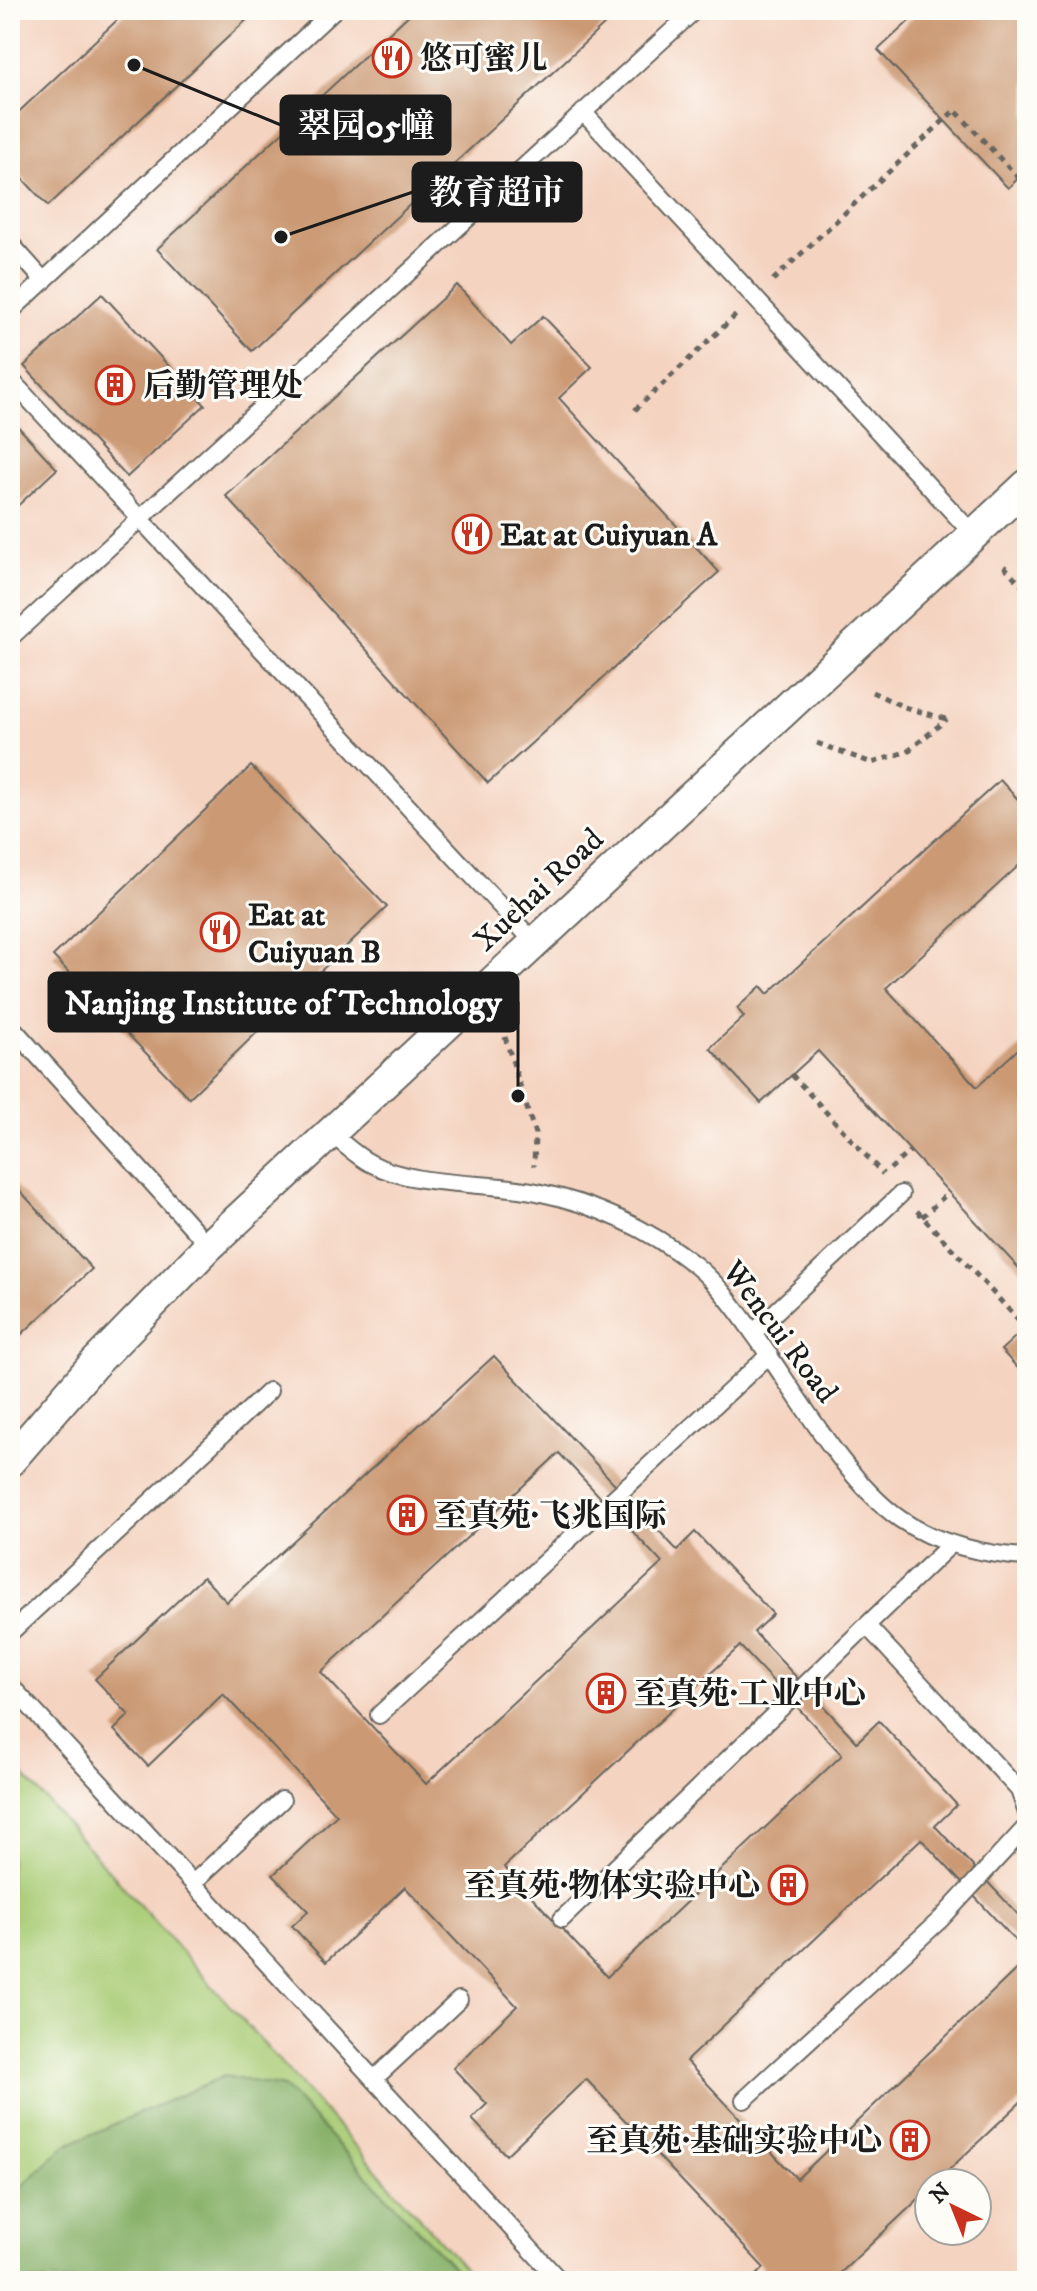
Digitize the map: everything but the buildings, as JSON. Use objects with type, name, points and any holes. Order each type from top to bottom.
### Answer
[{"type":"street","name":"Xuehai Road","points":[[10,1461],[93,1365],[209,1246],[1027,485]]},
{"type":"lane","points":[[10,312],[334,10]]},
{"type":"lane","points":[[10,638],[695,10]]},
{"type":"lane","points":[[583,112],[973,534]]},
{"type":"lane","points":[[10,243],[44,281]]},
{"type":"lane","points":[[10,379],[534,942]]},
{"type":"lane","points":[[10,1025],[209,1246]]},
{"type":"lane","name":"Wencui Road","points":[[331,1134],[371,1164],[406,1174],[534,1191],[594,1205],[661,1241],[698,1267],[753,1333],[870,1492],[901,1520],[951,1544],[1027,1557]]},
{"type":"lane","points":[[753,1333],[901,1194]]},
{"type":"lane","points":[[379,1715],[769,1355]]},
{"type":"lane","points":[[10,1633],[269,1391]]},
{"type":"lane","points":[[562,1919],[951,1544]]},
{"type":"lane","points":[[868,1627],[1019,1790],[1027,1813]]},
{"type":"lane","points":[[10,1685],[560,2281]]},
{"type":"lane","points":[[193,1883],[282,1800]]},
{"type":"lane","points":[[744,2100],[941,1919],[1027,1826]]},
{"type":"lane","points":[[374,2079],[459,2000]]},
{"type":"path","points":[[635,410],[955,110],[1022,182]]},
{"type":"path","points":[[1004,566],[1027,591]]},
{"type":"path","points":[[817,743],[872,763],[908,751],[947,719],[904,707],[872,692]]},
{"type":"path","points":[[505,1037],[535,1134],[534,1191]]},
{"type":"path","points":[[884,1175],[910,1151]]},
{"type":"path","points":[[922,1217],[949,1192]]},
{"type":"shaded area","points":[[10,10],[1027,10],[1027,2281],[10,2281]]},
{"type":"green space","points":[[10,1760],[476,2281],[10,2281]]},
{"type":"green space","points":[[224,2076],[284,2087],[466,2281],[10,2281],[10,2198],[64,2146]]},
{"type":"place","name":"悠可蜜儿","points":[[392,58]]},
{"type":"place","name":"翠园05幢","points":[[134,65]]},
{"type":"place","name":"教育超市","points":[[281,237]]},
{"type":"place","name":"后勤管理处","points":[[115,385]]},
{"type":"place","name":"Eat at Cuiyuan A","points":[[472,534]]},
{"type":"place","name":"Eat at Cuiyuan B","points":[[220,932]]},
{"type":"place","name":"Nanjing Institute of Technology","points":[[518,1096]]},
{"type":"place","name":"至真苑·飞兆国际","points":[[407,1515]]},
{"type":"place","name":"至真苑·工业中心","points":[[606,1693]]},
{"type":"place","name":"至真苑·物体实验中心","points":[[788,1885]]},
{"type":"place","name":"至真苑·基础实验中心","points":[[910,2140]]}]
